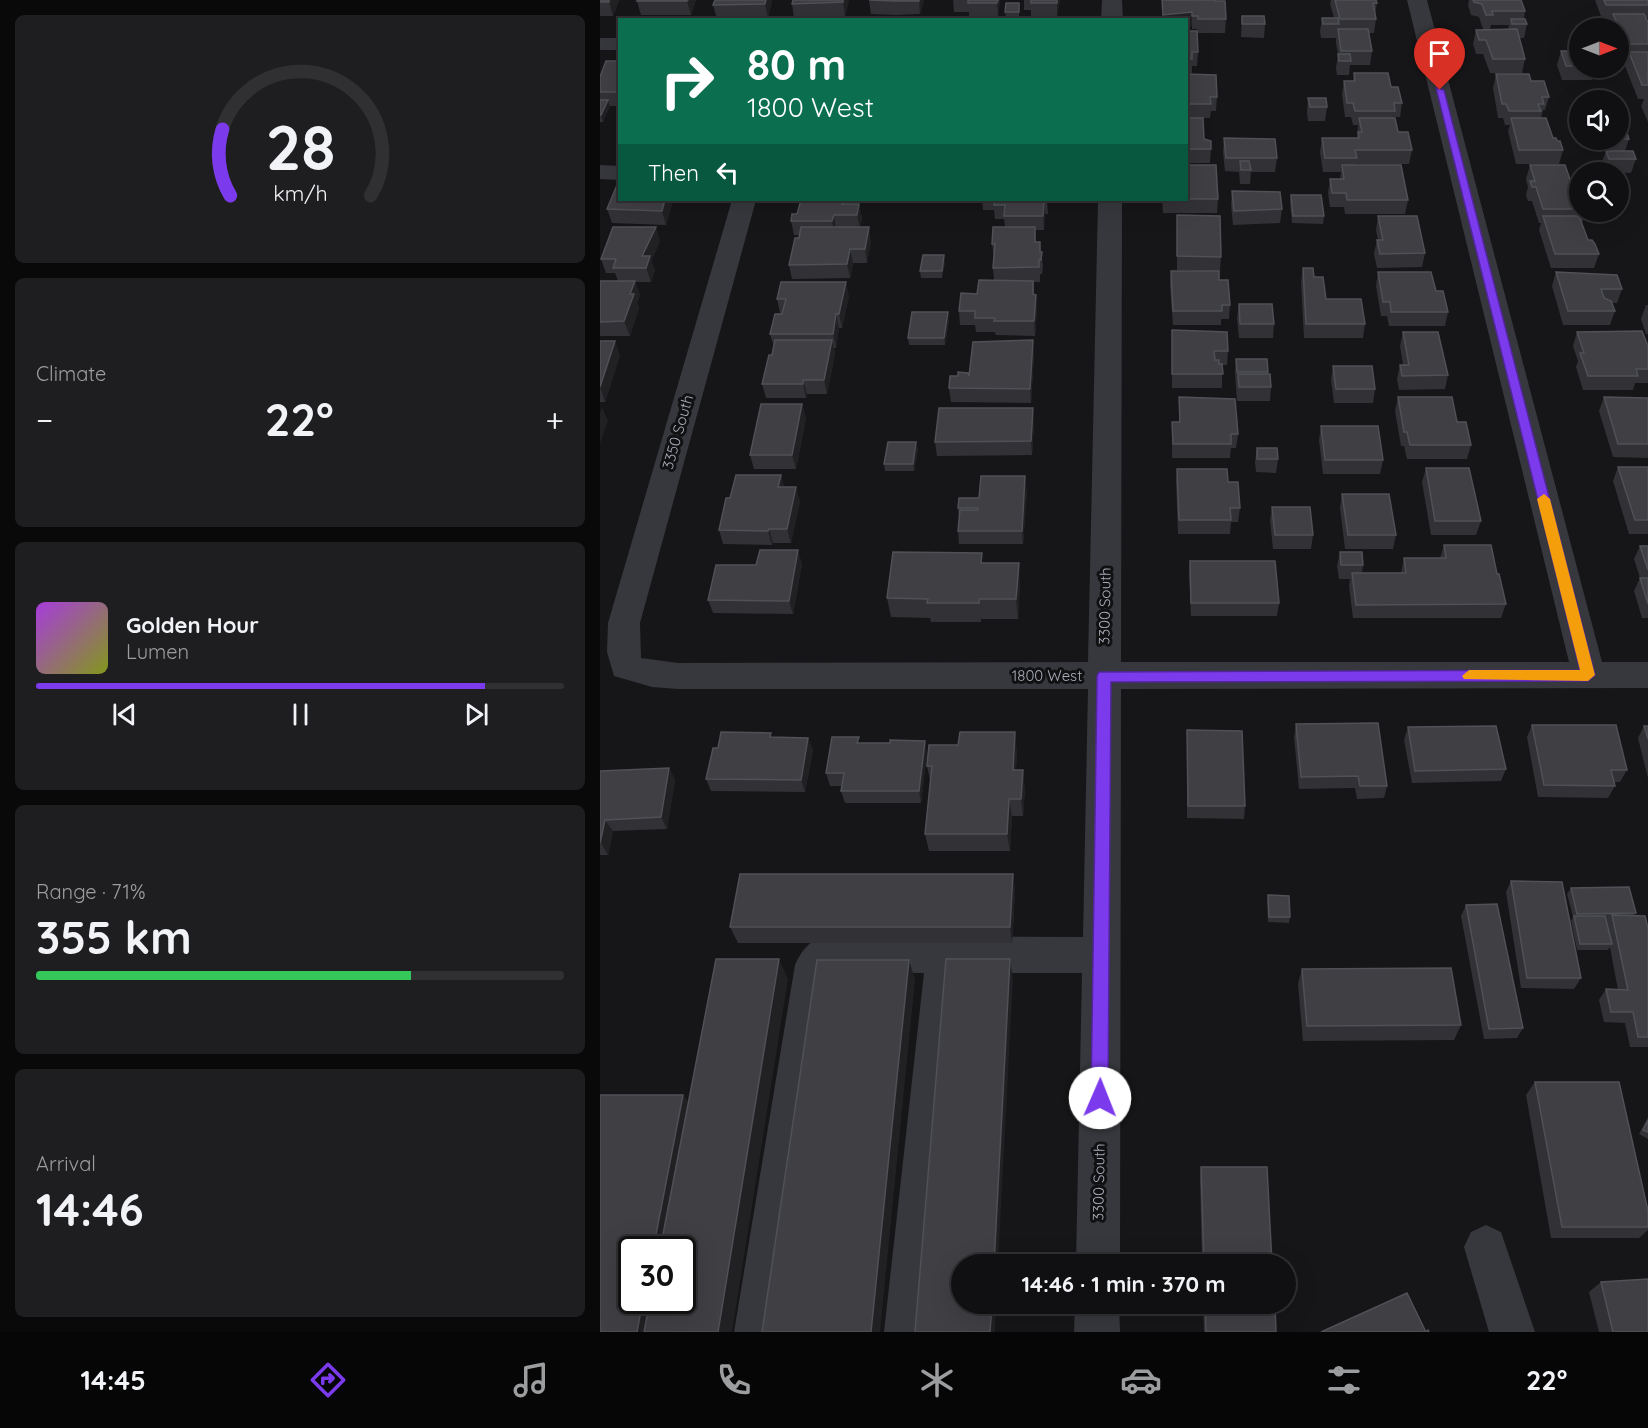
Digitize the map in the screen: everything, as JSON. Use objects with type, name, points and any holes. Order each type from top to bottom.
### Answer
[{"type":"street","points":[[1112,0],[1112,18]]},
{"type":"street","points":[[1417,0],[1588,675]]},
{"type":"street","points":[[600,44],[618,44]]},
{"type":"street","points":[[600,172],[618,172]]},
{"type":"street","name":"3350 South","points":[[626,667],[623,652],[624,623],[744,201]]},
{"type":"street","name":"3300 South","points":[[1098,1254],[1110,201]]},
{"type":"street","name":"1800 West","points":[[626,667],[651,674],[678,676],[1648,675]]},
{"type":"street","points":[[757,1332],[814,965],[824,954],[1101,955]]},
{"type":"street","points":[[907,1332],[945,955]]},
{"type":"street","points":[[1486,1247],[1512,1332]]},
{"type":"street","points":[[1097,1314],[1097,1332]]},
{"type":"building","points":[[638,0],[688,0],[637,1]]},
{"type":"building","points":[[715,0],[766,0],[765,4],[713,5]]},
{"type":"building","points":[[793,0],[843,0],[843,2],[792,4]]},
{"type":"building","points":[[869,0],[919,0],[919,1],[894,1]]},
{"type":"building","points":[[968,0],[998,0],[997,3],[968,3]]},
{"type":"building","points":[[1031,0],[1057,0],[1057,3],[1031,3]]},
{"type":"building","points":[[1162,0],[1225,1],[1226,19],[1198,19],[1198,16],[1192,16],[1192,12],[1163,15]]},
{"type":"building","points":[[1335,0],[1376,0],[1377,3],[1373,3],[1376,19],[1340,19]]},
{"type":"building","points":[[1473,0],[1521,0],[1525,11],[1492,11],[1493,15],[1486,15],[1482,4]]},
{"type":"building","points":[[1604,0],[1648,0],[1648,5],[1606,5]]},
{"type":"building","points":[[1006,3],[1019,3],[1019,12],[1005,12]]},
{"type":"building","points":[[1613,14],[1644,14],[1648,22],[1648,44],[1629,44],[1629,18],[1615,18]]},
{"type":"building","points":[[1242,16],[1264,16],[1265,24],[1242,24]]},
{"type":"building","points":[[1322,18],[1338,18],[1339,24],[1323,24]]},
{"type":"building","points":[[1511,19],[1525,19],[1527,24],[1512,24]]},
{"type":"building","points":[[1338,29],[1368,29],[1372,51],[1341,51]]},
{"type":"building","points":[[1517,29],[1525,59],[1493,59],[1486,40],[1479,40],[1476,30]]},
{"type":"building","points":[[1188,31],[1197,31],[1198,52],[1192,52],[1192,59],[1188,59]]},
{"type":"building","points":[[1561,51],[1569,51],[1569,66],[1566,66]]},
{"type":"building","points":[[1629,52],[1648,52],[1648,85],[1642,85]]},
{"type":"building","points":[[1338,54],[1350,54],[1351,61],[1339,61]]},
{"type":"building","points":[[606,61],[618,61],[618,92],[600,92],[600,77]]},
{"type":"building","points":[[1354,73],[1388,73],[1391,87],[1398,87],[1402,103],[1394,103],[1395,111],[1355,111],[1353,103],[1347,103],[1344,81],[1355,81]]},
{"type":"building","points":[[1188,74],[1216,75],[1217,97],[1210,97],[1211,104],[1188,104]]},
{"type":"building","points":[[1496,74],[1529,74],[1531,81],[1544,81],[1549,97],[1542,97],[1544,104],[1538,104],[1541,111],[1509,111],[1506,104],[1502,104]]},
{"type":"building","points":[[1308,98],[1326,98],[1327,107],[1310,107]]},
{"type":"building","points":[[600,100],[608,100],[601,115],[600,115]]},
{"type":"building","points":[[1188,118],[1203,118],[1204,139],[1211,141],[1211,149],[1188,149]]},
{"type":"building","points":[[1359,118],[1395,118],[1398,132],[1408,132],[1412,150],[1355,150],[1357,158],[1325,158],[1322,138],[1359,138],[1358,132],[1362,132]]},
{"type":"building","points":[[1511,118],[1546,118],[1553,138],[1560,141],[1563,150],[1519,150]]},
{"type":"building","points":[[1224,138],[1275,139],[1277,158],[1226,158]]},
{"type":"building","points":[[1606,151],[1633,151],[1636,159],[1609,159]]},
{"type":"building","points":[[1240,161],[1249,161],[1251,170],[1241,170]]},
{"type":"building","points":[[1188,165],[1216,165],[1218,199],[1188,199]]},
{"type":"building","points":[[1342,165],[1401,165],[1408,200],[1347,200],[1346,193],[1332,193],[1330,179],[1344,179]]},
{"type":"building","points":[[1530,165],[1565,165],[1569,176],[1569,209],[1543,209],[1536,187],[1532,187],[1530,181],[1535,181]]},
{"type":"building","points":[[618,183],[618,201],[665,201],[662,211],[607,209]]},
{"type":"building","points":[[1232,191],[1280,192],[1282,209],[1234,211]]},
{"type":"building","points":[[1291,195],[1321,195],[1324,216],[1293,216]]},
{"type":"building","points":[[801,201],[843,201],[842,204],[859,204],[857,215],[834,215],[832,221],[791,221],[792,214],[797,214]]},
{"type":"building","points":[[995,201],[1044,201],[1043,216],[1004,216],[1005,205],[994,205]]},
{"type":"building","points":[[1177,215],[1220,216],[1221,257],[1177,256]]},
{"type":"building","points":[[1378,216],[1417,216],[1425,253],[1380,254],[1377,240],[1383,240]]},
{"type":"building","points":[[1543,216],[1569,216],[1569,222],[1581,222],[1588,240],[1592,240],[1599,254],[1555,254]]},
{"type":"building","points":[[613,227],[656,227],[642,256],[650,256],[646,268],[613,268],[616,259],[601,259]]},
{"type":"building","points":[[801,227],[869,227],[865,249],[850,249],[847,264],[789,265],[795,238],[799,238]]},
{"type":"building","points":[[993,227],[1035,227],[1035,242],[1040,242],[1040,252],[1042,252],[1039,267],[993,268],[995,244],[992,244]]},
{"type":"building","points":[[923,255],[944,255],[942,271],[920,271]]},
{"type":"building","points":[[1303,268],[1313,268],[1314,277],[1323,277],[1326,299],[1361,299],[1365,324],[1306,324]]},
{"type":"building","points":[[1171,271],[1219,271],[1219,280],[1228,280],[1230,305],[1222,305],[1222,311],[1173,311]]},
{"type":"building","points":[[1378,272],[1431,272],[1436,291],[1443,291],[1448,312],[1391,312],[1390,302],[1383,302]]},
{"type":"building","points":[[1556,272],[1617,275],[1622,289],[1601,289],[1604,298],[1611,301],[1615,311],[1568,311]]},
{"type":"building","points":[[979,280],[1033,281],[1033,294],[1036,295],[1034,321],[994,321],[995,318],[975,318],[975,311],[959,311],[961,293],[977,294]]},
{"type":"building","points":[[600,281],[635,281],[630,294],[634,294],[624,321],[600,322]]},
{"type":"building","points":[[781,282],[846,282],[839,314],[836,314],[833,334],[770,334],[775,314],[782,314],[786,299],[777,299]]},
{"type":"building","points":[[1239,304],[1272,304],[1274,324],[1240,324]]},
{"type":"building","points":[[912,312],[948,312],[944,338],[908,338]]},
{"type":"building","points":[[1172,330],[1227,332],[1228,351],[1214,351],[1215,360],[1219,360],[1219,364],[1222,364],[1223,374],[1172,374]]},
{"type":"building","points":[[1642,331],[1648,346],[1648,369],[1636,369],[1638,376],[1588,376],[1580,353],[1584,353],[1577,332]]},
{"type":"building","points":[[1403,332],[1438,332],[1448,375],[1402,376],[1400,365],[1409,365]]},
{"type":"building","points":[[775,340],[832,340],[824,380],[803,380],[803,384],[762,384]]},
{"type":"building","points":[[1033,340],[1030,389],[949,388],[950,376],[958,376],[958,372],[968,373],[969,376],[973,342]]},
{"type":"building","points":[[600,341],[615,341],[600,387]]},
{"type":"building","points":[[1236,359],[1267,359],[1268,372],[1237,372]]},
{"type":"building","points":[[1333,366],[1372,366],[1375,389],[1336,389]]},
{"type":"building","points":[[1238,374],[1270,374],[1271,387],[1239,387]]},
{"type":"building","points":[[1179,397],[1235,399],[1238,434],[1231,434],[1231,444],[1173,444],[1172,422],[1180,422]]},
{"type":"building","points":[[1398,397],[1452,397],[1457,422],[1466,422],[1471,445],[1410,445],[1407,432],[1404,432]]},
{"type":"building","points":[[1604,397],[1648,398],[1648,444],[1618,444]]},
{"type":"building","points":[[761,404],[802,404],[792,455],[750,455]]},
{"type":"building","points":[[939,408],[1033,408],[1031,441],[935,442]]},
{"type":"building","points":[[1321,426],[1378,426],[1383,460],[1325,460]]},
{"type":"building","points":[[888,442],[916,442],[913,464],[884,464]]},
{"type":"building","points":[[1257,448],[1277,448],[1278,459],[1257,459]]},
{"type":"building","points":[[1618,467],[1648,467],[1648,520],[1635,520]]},
{"type":"building","points":[[1426,468],[1469,468],[1481,521],[1435,521]]},
{"type":"building","points":[[1177,469],[1227,469],[1228,482],[1238,482],[1240,508],[1230,508],[1231,520],[1179,520]]},
{"type":"building","points":[[736,475],[781,475],[778,487],[796,487],[787,529],[719,530],[726,498],[730,498]]},
{"type":"building","points":[[981,476],[1025,476],[1022,531],[958,531],[960,510],[978,510],[978,508],[958,508],[959,498],[979,498]]},
{"type":"building","points":[[1342,494],[1389,494],[1396,535],[1348,535]]},
{"type":"building","points":[[1272,507],[1310,507],[1313,535],[1275,535]]},
{"type":"building","points":[[1444,545],[1491,545],[1506,604],[1356,605],[1352,573],[1406,573],[1404,558],[1446,558]]},
{"type":"building","points":[[1640,546],[1648,546],[1648,570]]},
{"type":"building","points":[[760,550],[798,550],[789,601],[708,600],[716,565],[756,565]]},
{"type":"building","points":[[893,552],[982,553],[981,563],[1019,563],[1016,599],[979,599],[979,603],[927,603],[928,599],[887,598]]},
{"type":"building","points":[[1340,552],[1362,552],[1363,565],[1341,565]]},
{"type":"building","points":[[1190,561],[1275,561],[1279,603],[1191,603]]},
{"type":"building","points":[[1640,578],[1648,578],[1648,604]]},
{"type":"building","points":[[1378,723],[1387,786],[1360,786],[1358,776],[1301,777],[1296,724]]},
{"type":"building","points":[[1532,725],[1616,725],[1627,770],[1611,770],[1615,786],[1544,785]]},
{"type":"building","points":[[1496,726],[1506,769],[1415,771],[1408,727]]},
{"type":"building","points":[[1644,726],[1648,726],[1648,739]]},
{"type":"building","points":[[1187,730],[1242,731],[1245,806],[1188,806]]},
{"type":"building","points":[[721,732],[771,733],[770,737],[808,738],[801,780],[706,779],[713,748],[718,748]]},
{"type":"building","points":[[960,732],[1015,732],[1013,770],[1023,770],[1021,799],[1009,799],[1007,834],[925,834],[932,766],[927,766],[929,745],[958,745]]},
{"type":"building","points":[[832,737],[859,737],[857,743],[890,743],[890,740],[925,741],[919,791],[841,791],[844,773],[826,773]]},
{"type":"building","points":[[669,768],[661,817],[605,820],[600,843],[600,771]]},
{"type":"building","points":[[740,874],[1013,874],[1010,927],[730,927]]},
{"type":"building","points":[[1511,881],[1562,882],[1581,978],[1527,978]]},
{"type":"building","points":[[1629,887],[1636,913],[1577,914],[1571,888]]},
{"type":"building","points":[[1268,895],[1289,896],[1290,917],[1269,917]]},
{"type":"building","points":[[1497,904],[1523,1028],[1489,1029],[1466,905]]},
{"type":"building","points":[[1612,915],[1645,916],[1648,928],[1648,1037],[1638,1037],[1633,1012],[1611,1012],[1606,989],[1628,990]]},
{"type":"building","points":[[1574,916],[1605,916],[1612,944],[1580,944]]},
{"type":"building","points":[[716,959],[779,959],[718,1332],[644,1332],[647,1314],[696,1314],[696,1236],[663,1236]]},
{"type":"building","points":[[946,959],[1010,959],[995,1254],[951,1254],[951,1314],[991,1314],[990,1332],[915,1332]]},
{"type":"building","points":[[817,960],[909,960],[871,1332],[762,1332]]},
{"type":"building","points":[[1451,968],[1461,1025],[1307,1026],[1302,969]]},
{"type":"building","points":[[1535,1082],[1619,1082],[1648,1211],[1648,1227],[1562,1227]]},
{"type":"building","points":[[600,1095],[683,1095],[656,1236],[618,1236],[618,1314],[640,1314],[637,1332],[600,1332]]},
{"type":"building","points":[[1648,1120],[1648,1132],[1643,1130]]},
{"type":"building","points":[[1201,1167],[1267,1167],[1271,1254],[1204,1254]]},
{"type":"building","points":[[1648,1279],[1648,1332],[1613,1332],[1601,1282]]},
{"type":"building","points":[[1407,1293],[1426,1332],[1321,1332]]},
{"type":"building","points":[[1205,1314],[1275,1314],[1276,1332],[1206,1332]]},
{"type":"slow traffic","points":[[1469,676],[1588,675],[1544,499]]},
{"type":"route","points":[[1100,1098],[1104,676],[1588,675],[1440,90]]}]
